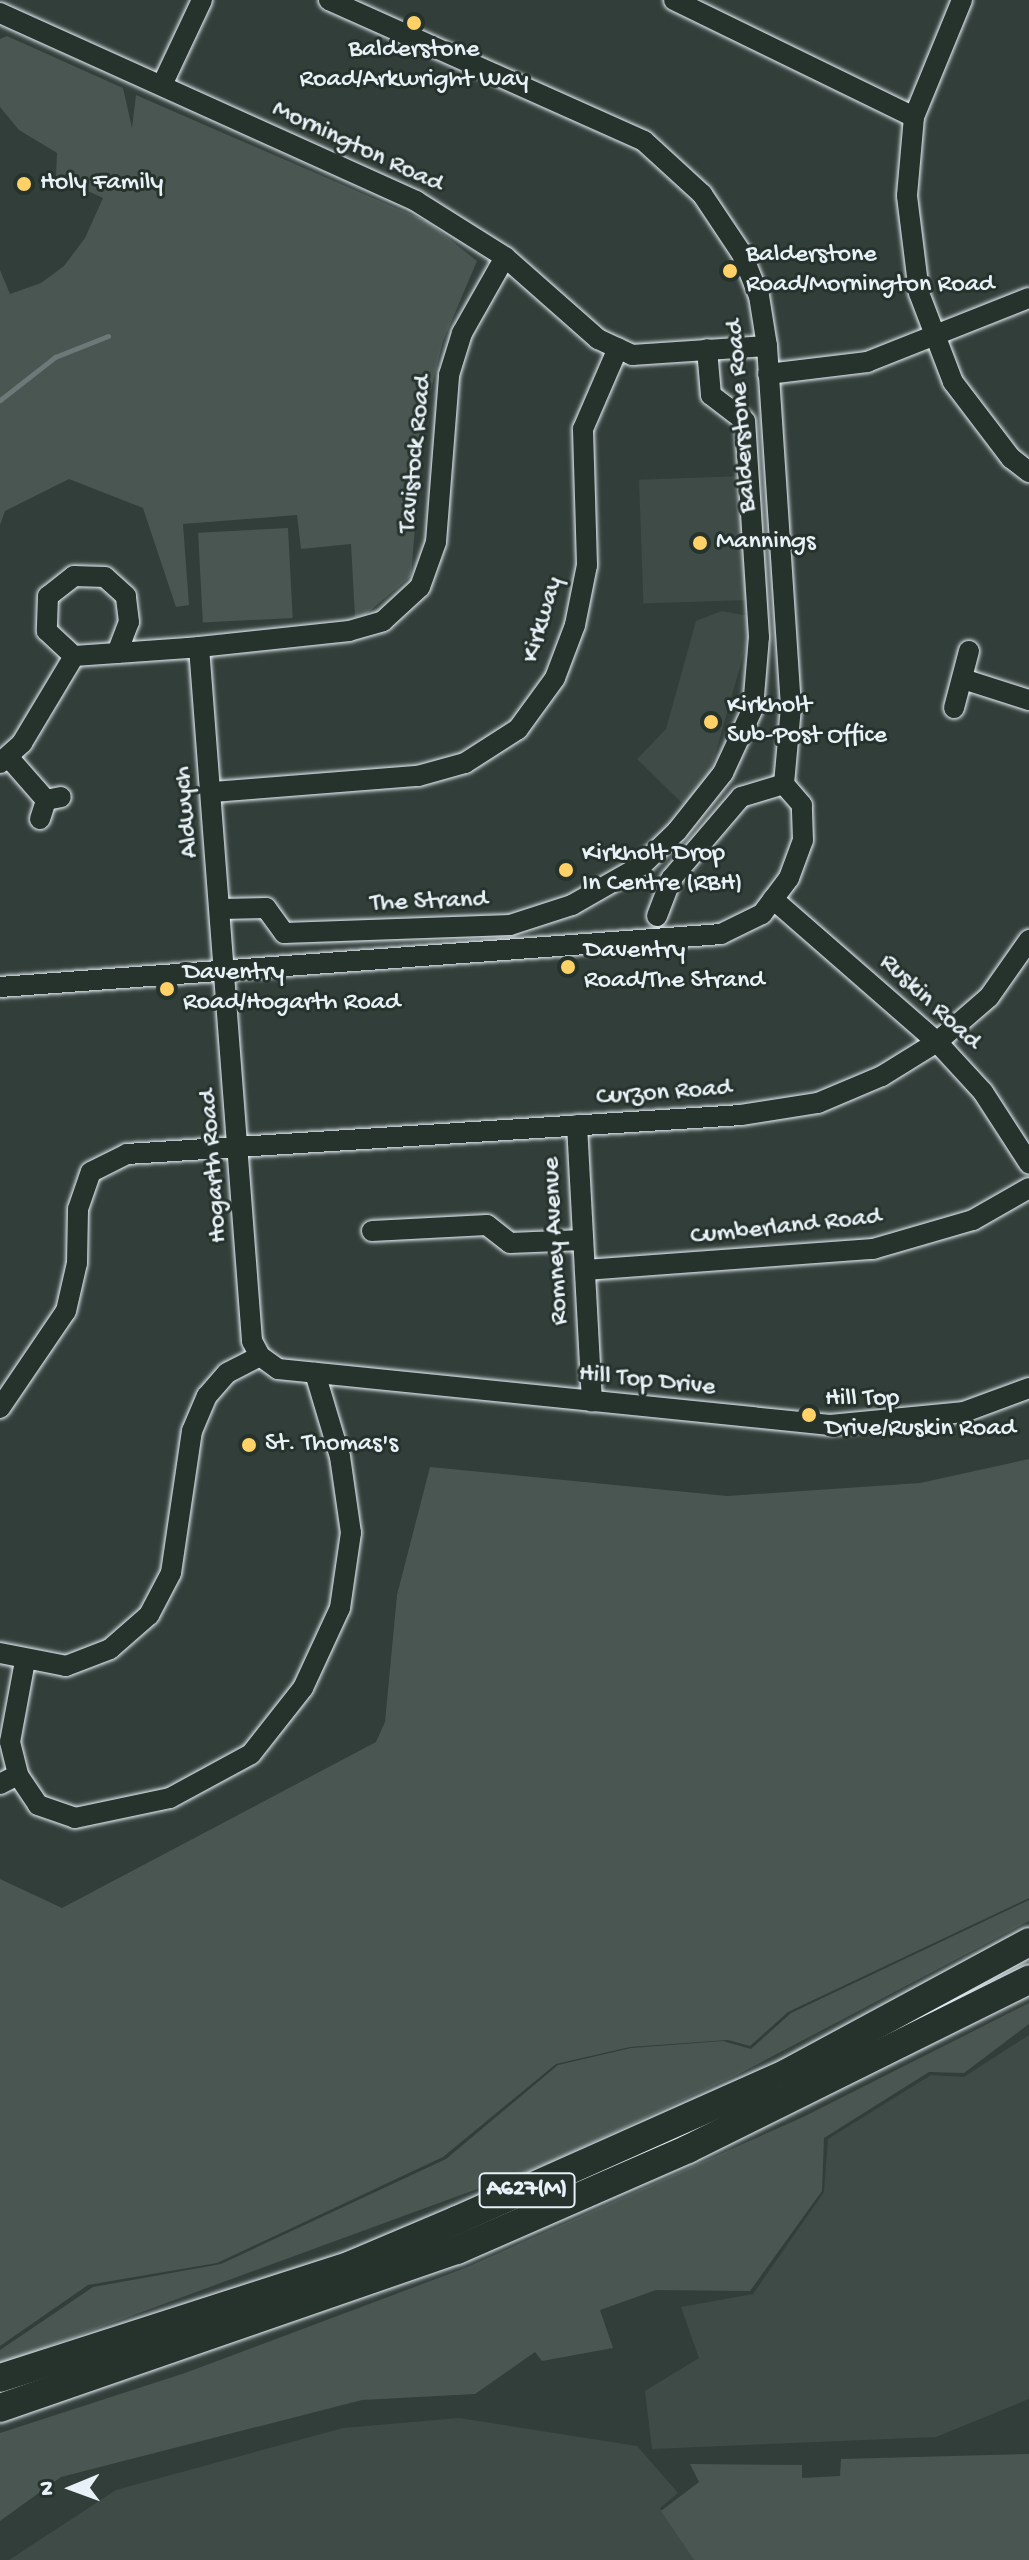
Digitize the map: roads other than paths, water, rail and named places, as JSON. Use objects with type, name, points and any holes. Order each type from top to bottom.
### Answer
[{"type":"highway","name":"A627(M)","points":[[0,2378],[351,2265],[787,2073],[1029,1942]]},
{"type":"highway","name":"A627(M)","points":[[0,2408],[457,2250],[688,2149],[1029,1980]]},
{"type":"street","points":[[162,85],[202,0]]},
{"type":"street","name":"Balderstone Road","points":[[329,0],[644,141],[702,194],[742,254],[759,296],[767,346],[791,707],[784,784]]},
{"type":"street","points":[[674,0],[914,117]]},
{"type":"street","points":[[962,0],[914,117],[907,196],[919,293],[953,382],[1011,458],[1029,472]]},
{"type":"street","name":"Mornington Road","points":[[0,13],[416,201],[505,257],[598,339],[632,355],[767,346]]},
{"type":"street","name":"Tavistock Road","points":[[117,653],[349,631],[383,621],[420,587],[436,542],[449,375],[462,333],[505,257]]},
{"type":"street","points":[[768,374],[846,368],[1029,298]]},
{"type":"street","name":"Kirkway","points":[[213,792],[418,776],[465,763],[518,729],[555,678],[575,625],[587,565],[583,429],[618,348]]},
{"type":"street","name":"The Strand","points":[[222,909],[266,908],[284,933],[475,930],[572,905],[642,865],[718,779],[753,708],[759,637],[745,421],[711,395],[707,349]]},
{"type":"street","points":[[74,576],[105,577],[126,596],[129,622],[117,653],[74,656],[47,631],[48,596],[74,576]]},
{"type":"street","name":"Aldwych","points":[[199,647],[227,972]]},
{"type":"street","points":[[954,708],[969,651]]},
{"type":"street","points":[[49,805],[5,761],[74,656]]},
{"type":"street","points":[[963,679],[1029,700]]},
{"type":"street","points":[[718,779],[741,797]]},
{"type":"street","points":[[0,987],[721,934],[762,914],[789,878],[803,840],[802,805],[784,784],[741,797],[668,885],[657,916]]},
{"type":"street","points":[[642,865],[668,885]]},
{"type":"street","name":"Ruskin Road","points":[[773,899],[937,1042],[983,1092],[1029,1163]]},
{"type":"street","name":"Curzon Road","points":[[0,1408],[66,1311],[77,1263],[78,1209],[91,1172],[127,1154],[241,1143],[741,1115],[818,1103],[882,1076],[937,1042],[989,997],[1029,940]]},
{"type":"street","name":"Hogarth Road","points":[[227,972],[241,1143],[252,1341],[260,1356]]},
{"type":"street","name":"Romney Avenue","points":[[577,1125],[592,1402]]},
{"type":"street","name":"Cumberland Road","points":[[585,1270],[873,1249],[973,1220],[1029,1188]]},
{"type":"street","points":[[372,1231],[487,1225],[510,1243],[583,1240]]},
{"type":"street","points":[[0,1653],[25,1661],[66,1666],[110,1649],[149,1615],[171,1573],[192,1431],[202,1407],[227,1373],[260,1356]]},
{"type":"street","name":"Hill Top Drive","points":[[260,1356],[278,1369],[830,1425],[964,1412],[1029,1388]]},
{"type":"street","points":[[25,1661],[10,1742],[9,1780],[38,1805],[75,1818],[170,1798],[251,1754],[303,1688],[340,1608],[351,1533],[340,1457],[315,1373]]},
{"type":"waterway","points":[[0,400],[55,357],[108,336]]},
{"type":"place","name":"Balderstone Road/Arkwright Way","points":[[414,23]]},
{"type":"place","name":"Holy Family","points":[[24,184]]},
{"type":"place","name":"Balderstone Road/Mornington Road","points":[[730,271]]},
{"type":"place","name":"Mannings","points":[[700,543]]},
{"type":"place","name":"Kirkholt Sub-Post Office","points":[[711,722]]},
{"type":"place","name":"Kirkholt Drop In Centre (RBH)","points":[[566,870]]},
{"type":"place","name":"Daventry Road/The Strand","points":[[568,967]]},
{"type":"place","name":"Daventry Road/Hogarth Road","points":[[167,989]]},
{"type":"place","name":"Hill Top Drive/Ruskin Road","points":[[809,1415]]},
{"type":"place","name":"St. Thomas's","points":[[249,1445]]}]
